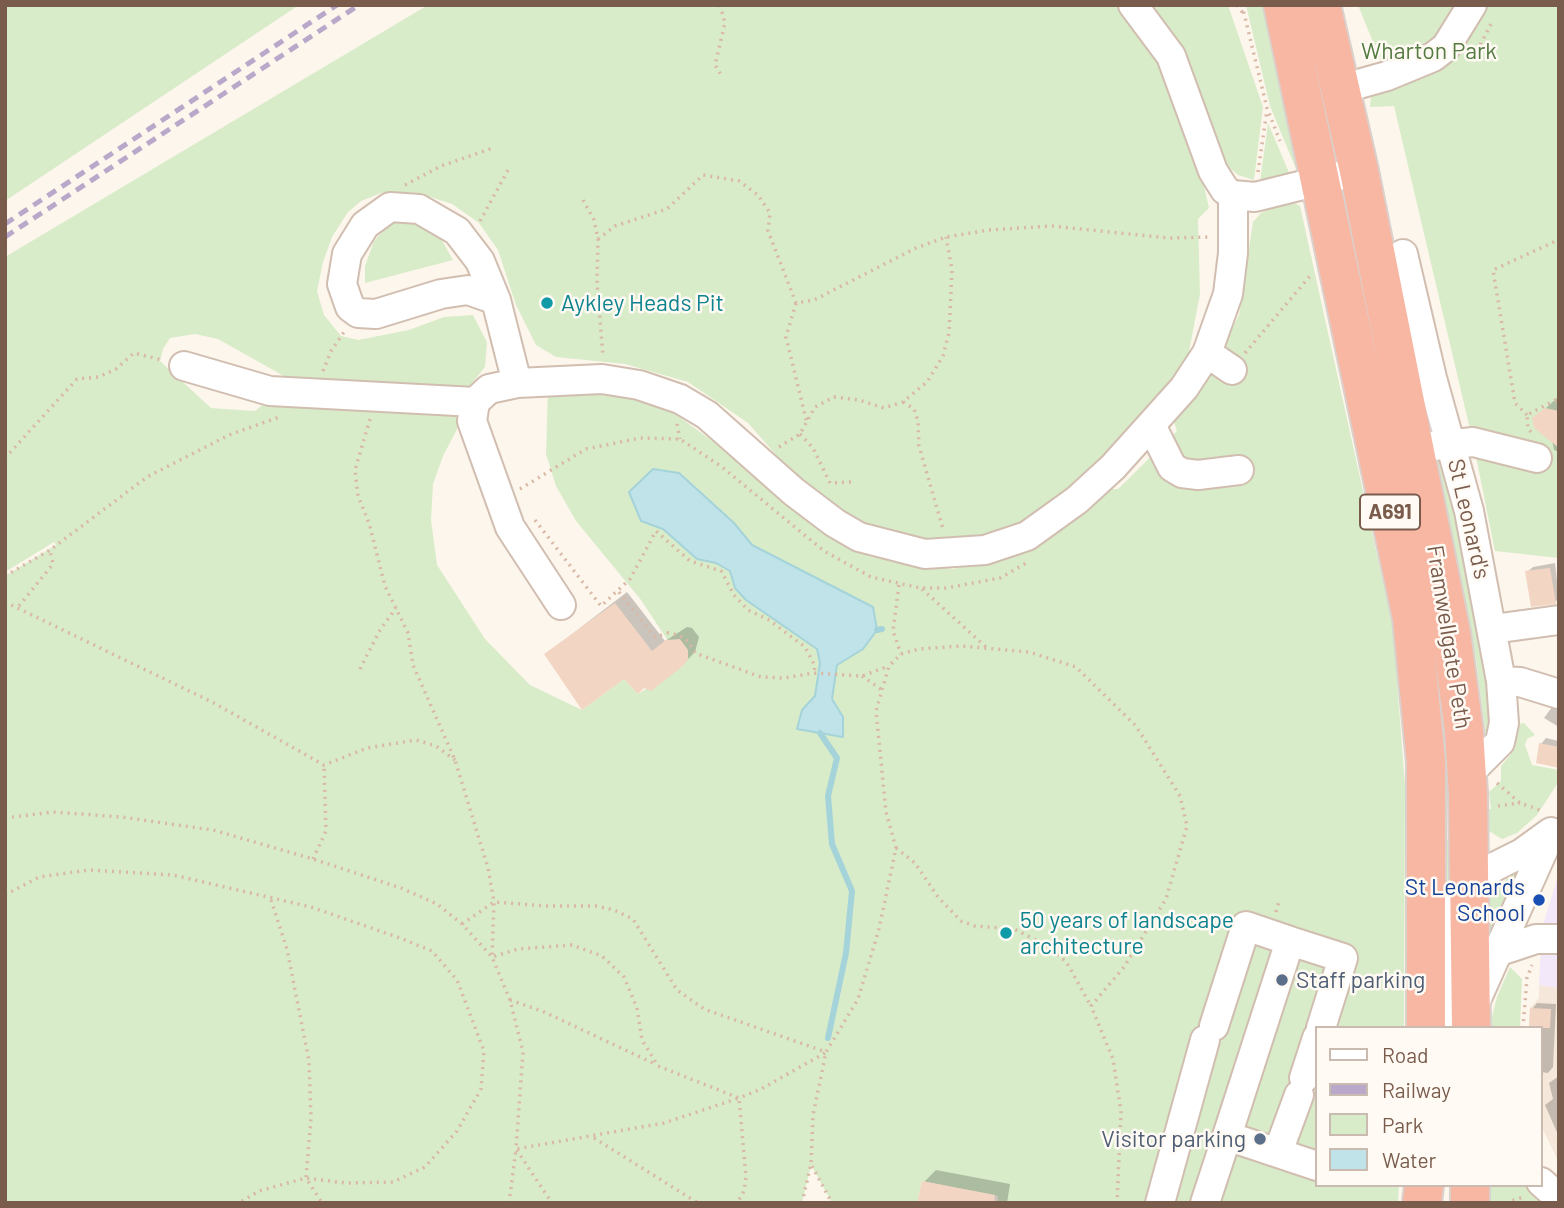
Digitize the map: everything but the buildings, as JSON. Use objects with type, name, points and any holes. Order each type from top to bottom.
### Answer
[{"type":"highway","name":"Framwellgate Peth","points":[[1283,5],[1320,181],[1415,448],[1412,618],[1423,719],[1427,848],[1426,1026]]},
{"type":"highway","name":"Framwellgate Peth","points":[[1321,5],[1359,171],[1479,776],[1461,1022]]},
{"type":"street","points":[[1133,5],[1171,56],[1213,171],[1225,190],[1244,196],[1359,171]]},
{"type":"street","points":[[1341,89],[1387,76],[1433,57],[1446,47],[1472,5]]},
{"type":"street","points":[[561,605],[519,544],[472,421],[475,402],[489,389],[517,383],[601,380],[649,389],[680,399],[707,415],[794,492],[835,523],[859,537],[925,554],[958,554],[1011,543],[1045,525],[1113,467],[1184,388],[1207,353],[1228,294],[1234,236],[1244,196]]},
{"type":"street","points":[[496,300],[468,290],[441,294],[376,314],[358,313],[350,307],[342,284],[347,254],[365,225],[390,207],[419,209],[466,239],[480,261],[496,300],[517,383]]},
{"type":"street","name":"St Leonard's","points":[[1403,254],[1432,378],[1415,448],[1469,511],[1501,681],[1504,723],[1500,742],[1479,776]]},
{"type":"street","points":[[1207,353],[1232,370]]},
{"type":"street","points":[[1397,362],[1432,378]]},
{"type":"street","points":[[184,366],[270,391],[475,402]]},
{"type":"street","points":[[1151,425],[1172,467],[1182,473],[1198,475],[1239,470]]},
{"type":"street","points":[[1415,448],[1473,442],[1537,458]]},
{"type":"street","points":[[1493,629],[1559,620]]},
{"type":"street","points":[[1501,681],[1520,682],[1559,694]]},
{"type":"street","points":[[1470,889],[1492,868],[1522,853],[1555,826]]},
{"type":"street","points":[[1461,1022],[1500,951],[1555,826]]},
{"type":"street","points":[[1160,1203],[1209,1033],[1246,926],[1343,958],[1322,1026]]},
{"type":"street","points":[[1500,951],[1536,939],[1559,939]]},
{"type":"street","points":[[1205,1203],[1290,941]]},
{"type":"street","points":[[1278,1152],[1316,1041]]},
{"type":"street","points":[[1227,1136],[1316,1166]]},
{"type":"street","points":[[1543,1184],[1559,1198]]},
{"type":"path","points":[[720,5],[725,23],[715,65],[721,75]]},
{"type":"path","points":[[1239,5],[1244,15],[1267,108],[1244,196]]},
{"type":"path","points":[[390,207],[394,193],[416,177],[493,148]]},
{"type":"path","points":[[466,239],[493,201],[508,170]]},
{"type":"path","points":[[598,239],[615,226],[667,209],[703,175],[739,181],[758,195],[770,214],[768,231],[796,303],[786,337],[807,424]]},
{"type":"path","points":[[583,200],[594,220],[598,239],[597,283],[604,342],[601,380]]},
{"type":"path","points":[[796,303],[814,300],[916,248],[946,237],[989,230],[1051,226],[1169,238],[1234,236]]},
{"type":"path","points":[[780,447],[800,435],[815,407],[834,397],[859,400],[884,408],[903,402],[926,383],[943,356],[952,299],[946,237]]},
{"type":"path","points":[[1537,458],[1542,439],[1528,429],[1527,415],[1515,402],[1493,270],[1556,241]]},
{"type":"path","points":[[1232,370],[1315,270]]},
{"type":"path","points":[[5,576],[50,550],[147,477],[229,435],[291,413],[299,394],[309,380],[324,370],[331,351],[358,313]]},
{"type":"path","points":[[5,458],[77,379],[99,377],[116,369],[134,353],[184,366]]},
{"type":"path","points":[[1527,415],[1559,398]]},
{"type":"path","points":[[903,402],[914,409],[918,421],[919,446],[939,521],[958,554]]},
{"type":"path","points":[[370,410],[370,427],[355,470],[358,496],[369,523],[385,586],[408,633],[418,677],[427,701],[443,727],[455,760],[488,868],[494,902],[492,957]]},
{"type":"path","points":[[800,435],[813,448],[830,483],[851,482]]},
{"type":"path","points":[[503,507],[586,449],[640,438],[680,439],[722,467],[794,528],[851,569],[899,585],[920,588],[976,585],[1000,578],[1030,561]]},
{"type":"path","points":[[503,507],[522,513],[543,527],[601,606],[630,579],[656,531],[690,561],[721,571],[734,595],[748,610],[769,620],[805,647],[815,666],[814,673]]},
{"type":"path","points":[[19,606],[53,564],[50,550]]},
{"type":"path","points":[[899,585],[893,631],[901,654]]},
{"type":"path","points":[[920,588],[986,647]]},
{"type":"path","points":[[619,592],[655,637],[668,633],[679,635],[689,642],[695,653],[761,677],[783,678],[814,673],[862,676],[889,666],[901,654],[929,648],[986,647],[1029,652],[1076,667],[1136,726],[1180,796],[1187,826],[1166,899],[1124,967],[1091,1006]]},
{"type":"path","points":[[5,602],[19,606],[39,620],[212,702],[324,765]]},
{"type":"path","points":[[360,670],[380,630],[396,607]]},
{"type":"path","points":[[802,1203],[811,1164],[813,1115],[826,1052],[858,999],[879,929],[896,848],[886,812],[876,711],[889,666]]},
{"type":"path","points":[[862,676],[882,691]]},
{"type":"path","points":[[324,765],[367,748],[416,740],[436,746],[455,760]]},
{"type":"path","points":[[313,859],[326,831],[324,765]]},
{"type":"path","points":[[1479,776],[1520,803],[1496,806]]},
{"type":"path","points":[[5,818],[53,812],[121,817],[212,830],[313,859],[425,897],[462,924],[492,957],[510,1000],[523,1052],[509,1203]]},
{"type":"path","points":[[896,848],[915,863],[938,897],[961,921],[975,926],[1014,929],[1031,934],[1067,963],[1091,1006],[1113,1059],[1121,1112],[1121,1165],[1117,1203]]},
{"type":"path","points":[[5,895],[38,877],[89,870],[173,875],[311,907],[432,951],[457,980],[484,1051],[481,1090],[457,1131],[425,1167],[393,1182],[345,1183],[306,1178],[259,1191],[239,1203]]},
{"type":"path","points":[[271,898],[290,962],[309,1061],[311,1118],[306,1178],[323,1203]]},
{"type":"path","points":[[462,924],[494,902],[596,906],[614,910],[634,919],[677,990],[704,1009],[826,1052]]},
{"type":"path","points":[[492,957],[518,949],[572,945],[602,956],[624,977],[637,1007],[642,1040],[658,1066]]},
{"type":"path","points":[[1523,1026],[1527,978]]},
{"type":"path","points":[[510,1000],[542,1011],[658,1066],[739,1098]]},
{"type":"path","points":[[516,1149],[664,1123],[761,1089],[826,1052]]},
{"type":"path","points":[[737,1203],[744,1191],[746,1177],[739,1098]]},
{"type":"path","points":[[592,1137],[698,1203]]},
{"type":"path","points":[[516,1149],[552,1203]]},
{"type":"path","points":[[811,1164],[832,1203]]},
{"type":"shaded area","points":[[1559,873],[1559,988],[1539,985],[1542,928]]},
{"type":"shaded area","points":[[1539,985],[1559,988],[1559,1163],[1543,1129],[1543,1026],[1529,1026],[1530,1008],[1539,998]]},
{"type":"green space","points":[[5,5],[299,5],[5,201]]},
{"type":"green space","points":[[428,5],[1118,5],[1155,51],[1201,173],[1209,208],[1198,219],[1200,294],[1187,362],[1152,410],[1105,457],[1011,536],[906,542],[835,510],[785,465],[748,423],[688,382],[625,364],[556,357],[536,345],[516,305],[498,250],[479,223],[452,204],[418,193],[381,193],[361,201],[348,212],[332,237],[317,291],[324,315],[341,336],[358,340],[409,330],[444,317],[473,315],[487,342],[485,367],[469,387],[465,414],[443,456],[433,484],[431,520],[437,565],[485,639],[530,685],[582,710],[624,679],[638,694],[684,665],[641,600],[576,521],[556,486],[546,454],[548,387],[591,388],[668,409],[746,465],[832,538],[871,557],[952,569],[991,562],[1107,489],[1118,489],[1177,431],[1174,422],[1208,375],[1239,315],[1253,222],[1261,213],[1281,203],[1293,202],[1300,206],[1393,627],[1405,786],[1404,1026],[1316,1026],[1316,1187],[1399,1187],[1398,1203],[998,1203],[998,1196],[922,1181],[917,1203],[832,1203],[811,1165],[802,1203],[5,1203],[5,576],[56,545],[54,542],[5,572],[5,257]],"holes":[[[195,334],[218,339],[282,375],[289,384],[255,411],[211,408],[160,361],[170,338]]]},
{"type":"green space","points":[[1145,5],[1228,5],[1263,107],[1254,180],[1238,175],[1225,164]]},
{"type":"green space","points":[[1246,5],[1268,5],[1299,163],[1296,169],[1270,106]]},
{"type":"green space","name":"Wharton Park","points":[[1358,5],[1559,5],[1559,558],[1495,551],[1473,442],[1394,106],[1370,107],[1371,97],[1380,87],[1390,84]]},
{"type":"green space","points":[[1268,123],[1290,175],[1260,182]]},
{"type":"green space","points":[[417,220],[439,235],[453,260],[365,283],[365,266],[374,241],[392,221]]},
{"type":"green space","points":[[1437,458],[1443,458],[1476,590],[1494,732],[1486,737],[1476,660]]},
{"type":"green space","points":[[1524,723],[1535,735],[1527,739],[1525,745],[1532,765],[1559,770],[1559,781],[1537,815],[1517,833],[1502,839],[1489,831],[1484,822],[1483,810],[1491,809],[1489,792],[1501,781],[1501,766],[1511,754],[1508,747],[1513,725]]},
{"type":"green space","points":[[1437,840],[1458,841],[1458,876],[1448,889],[1437,888]]},
{"type":"green space","points":[[1526,865],[1485,955],[1482,900]]},
{"type":"green space","points":[[1510,967],[1522,979],[1520,1026],[1490,1026],[1497,997]]},
{"type":"green space","points":[[1483,1187],[1535,1187],[1552,1203],[1487,1203]]},
{"type":"water","points":[[653,469],[679,473],[734,523],[752,545],[873,607],[877,630],[863,649],[837,665],[832,699],[843,717],[843,737],[797,729],[802,710],[815,696],[820,663],[817,649],[746,600],[735,588],[730,571],[716,563],[697,559],[663,529],[641,521],[629,492]]},
{"type":"waterway","points":[[877,630],[882,629]]},
{"type":"waterway","points":[[820,733],[837,758],[828,796],[832,844],[852,891],[846,953],[828,1038]]},
{"type":"railway","points":[[5,224],[337,5]]},
{"type":"railway","points":[[5,237],[359,5]]},
{"type":"place","name":"Aykley Heads Pit","points":[[547,303]]},
{"type":"place","name":"St Leonards School","points":[[1539,900]]},
{"type":"place","name":"50 years of landscape architecture","points":[[1006,933]]},
{"type":"place","name":"Staff parking","points":[[1282,980]]},
{"type":"place","name":"Visitor parking","points":[[1260,1139]]}]
